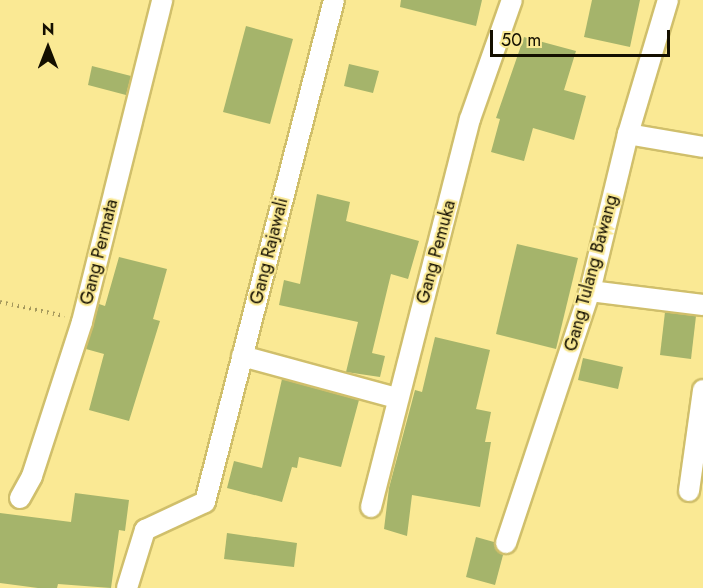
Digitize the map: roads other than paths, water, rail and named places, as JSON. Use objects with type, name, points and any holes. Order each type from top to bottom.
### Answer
[{"type":"street","name":"Gang Permata","points":[[20,498],[32,476],[82,322],[162,0]]},
{"type":"street","name":"Gang Rajawali","points":[[127,588],[145,530],[205,502],[334,0]]},
{"type":"street","name":"Gang Pemuka","points":[[371,507],[470,119],[512,0]]},
{"type":"street","name":"Gang Tulang Bawang","points":[[506,543],[590,291],[628,134],[668,0]]},
{"type":"street","points":[[628,134],[703,147]]},
{"type":"street","points":[[590,291],[703,305]]},
{"type":"street","points":[[242,356],[397,398]]},
{"type":"street","points":[[688,491],[702,402]]}]
